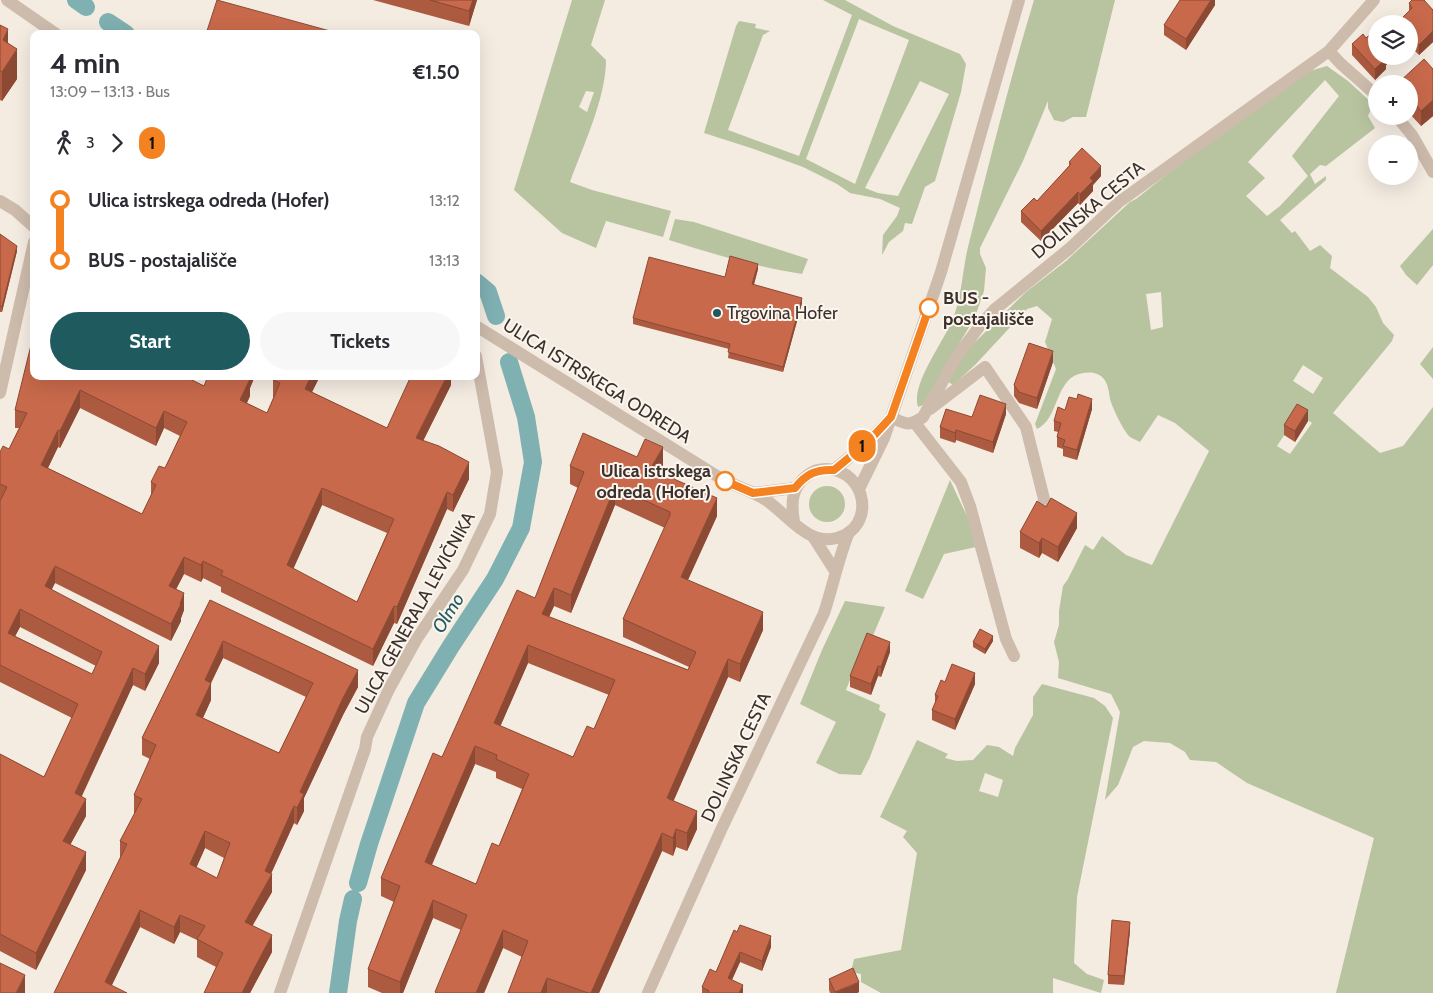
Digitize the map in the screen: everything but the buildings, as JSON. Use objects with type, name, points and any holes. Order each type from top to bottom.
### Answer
[{"type":"street","points":[[7,0],[50,30]]},
{"type":"street","points":[[859,489],[876,456],[891,417],[942,272],[1019,0]]},
{"type":"street","name":"DOLINSKA CESTA","points":[[927,412],[955,358],[994,310],[1069,249],[1119,202],[1329,51],[1374,0]]},
{"type":"street","points":[[1329,51],[1368,88]]},
{"type":"street","points":[[1404,125],[1412,135],[1433,172]]},
{"type":"street","points":[[2,205],[15,210],[30,223]]},
{"type":"street","points":[[0,391],[30,261]]},
{"type":"street","name":"ULICA ISTRSKEGA ODREDA","points":[[480,328],[725,481],[753,493]]},
{"type":"street","name":"DOLINSKA CESTA","points":[[915,423],[985,367],[1026,427],[1046,508]]},
{"type":"street","name":"ULICA GENERALA LEVIČNIKA","points":[[280,993],[365,748],[367,737],[389,689],[416,640],[462,570],[490,514],[497,472],[480,378]]},
{"type":"street","points":[[891,417],[908,424],[915,423],[961,482],[970,506],[1006,639],[1014,656]]},
{"type":"street","points":[[834,470],[868,442],[891,417]]},
{"type":"street","points":[[794,522],[792,498],[795,488],[812,472],[823,469],[834,470],[844,473],[853,480],[859,489],[862,500],[862,512],[857,523],[849,532],[838,538],[826,540],[814,538]]},
{"type":"street","points":[[753,493],[795,488]]},
{"type":"street","points":[[753,493],[766,500],[814,538],[835,571]]},
{"type":"street","name":"DOLINSKA CESTA","points":[[648,993],[721,830],[824,613],[835,571],[849,532]]},
{"type":"green space","points":[[572,0],[605,0],[591,45],[606,60],[605,75],[593,122],[570,182],[592,190],[671,211],[663,237],[606,221],[596,248],[562,233],[514,190]],"holes":[[[586,91],[594,92],[587,112],[579,107]]]},
{"type":"green space","points":[[823,0],[845,0],[893,26],[960,54],[966,64],[961,92],[935,181],[925,187],[912,224],[905,223],[903,231],[889,242],[882,255],[883,235],[897,216],[900,208],[880,199],[850,193],[837,184],[803,167],[704,133],[736,26],[739,21],[756,24],[755,28],[770,31],[763,35],[728,130],[799,156],[852,15]],"holes":[[[859,19],[909,40],[855,184],[806,159]],[[920,81],[949,94],[898,196],[878,193],[865,188]]]},
{"type":"green space","points":[[1034,0],[1115,0],[1086,117],[1073,117],[1063,122],[1054,120],[1048,108],[1048,101],[1023,161],[980,248],[980,254],[986,268],[984,291],[975,317],[923,405],[918,407],[917,397],[924,373],[951,323],[958,304],[968,248],[1008,89]]},
{"type":"green space","points":[[1327,66],[1348,81],[1368,99],[1368,125],[1373,125],[1375,128],[1326,166],[1320,165],[1310,174],[1315,184],[1326,176],[1326,180],[1280,220],[1292,233],[1295,231],[1310,251],[1320,245],[1332,256],[1330,268],[1368,297],[1376,307],[1383,323],[1394,335],[1392,341],[1333,413],[1380,453],[1403,446],[1433,407],[1433,993],[1336,993],[1374,838],[1247,783],[1216,762],[1190,760],[1185,752],[1170,743],[1144,741],[1133,747],[1118,785],[1105,800],[1120,712],[1111,694],[1058,678],[1059,662],[1054,642],[1059,625],[1063,586],[1085,545],[1093,550],[1102,536],[1126,555],[1152,565],[1209,451],[1175,423],[1158,415],[1140,442],[1130,437],[1113,408],[1106,382],[1100,375],[1093,373],[1077,375],[1068,381],[1049,418],[1044,425],[1037,429],[1035,424],[1056,369],[1045,342],[1052,319],[1037,306],[1027,309],[975,365],[953,385],[947,381],[963,354],[1026,292],[1066,261],[1130,202],[1212,139],[1306,72]],"holes":[[[1325,80],[1339,96],[1292,156],[1308,176],[1280,206],[1267,216],[1246,196],[1265,178],[1248,162]],[[1161,292],[1163,327],[1151,330],[1146,294]],[[1303,365],[1323,378],[1313,394],[1293,381]],[[1298,414],[1312,423],[1290,454],[1277,446]]]},
{"type":"green space","points":[[675,219],[694,222],[808,259],[802,274],[751,264],[702,250],[669,240]]},
{"type":"green space","points":[[1433,229],[1433,265],[1417,285],[1406,275],[1400,266]]},
{"type":"green space","points":[[1433,347],[1433,379],[1420,364]]},
{"type":"green space","points":[[950,480],[972,527],[976,547],[944,554],[923,599],[905,591]]},
{"type":"green space","points":[[827,486],[834,487],[840,491],[844,497],[844,511],[840,517],[834,521],[827,522],[820,521],[814,517],[810,511],[809,504],[810,497],[814,491],[820,487]]},
{"type":"green space","points":[[845,601],[885,607],[872,638],[866,639],[846,690],[880,705],[879,710],[886,714],[870,757],[861,775],[839,774],[816,763],[836,722],[800,704]]},
{"type":"green space","points":[[1042,684],[1094,698],[1105,706],[1113,718],[1077,897],[1074,963],[1087,974],[1104,980],[1101,993],[1053,978],[1053,993],[881,993],[861,982],[861,974],[851,972],[854,959],[901,950],[917,853],[903,837],[907,831],[880,817],[917,740],[948,754],[945,758],[957,761],[973,760],[987,745],[999,747],[1013,756],[1015,748],[1033,715],[1033,697]],"holes":[[[985,773],[1003,780],[998,797],[979,791]]]},
{"type":"waterway","points":[[76,0],[86,7]]},
{"type":"waterway","points":[[108,22],[120,30]]},
{"type":"waterway","points":[[480,285],[488,292],[496,316]]},
{"type":"waterway","name":"Olmo","points":[[358,883],[416,703],[495,579],[521,528],[533,462],[526,417],[509,362]]},
{"type":"waterway","points":[[338,993],[353,899]]},
{"type":"bus line","name":"1","points":[[725,481],[753,493],[795,488],[812,472],[823,469],[834,470],[868,442],[891,417],[929,308]]},
{"type":"place","name":"BUS - postajališče","points":[[929,308]]},
{"type":"place","name":"Trgovina Hofer","points":[[717,313]]},
{"type":"place","name":"Ulica istrskega odreda (Hofer)","points":[[725,481]]}]
